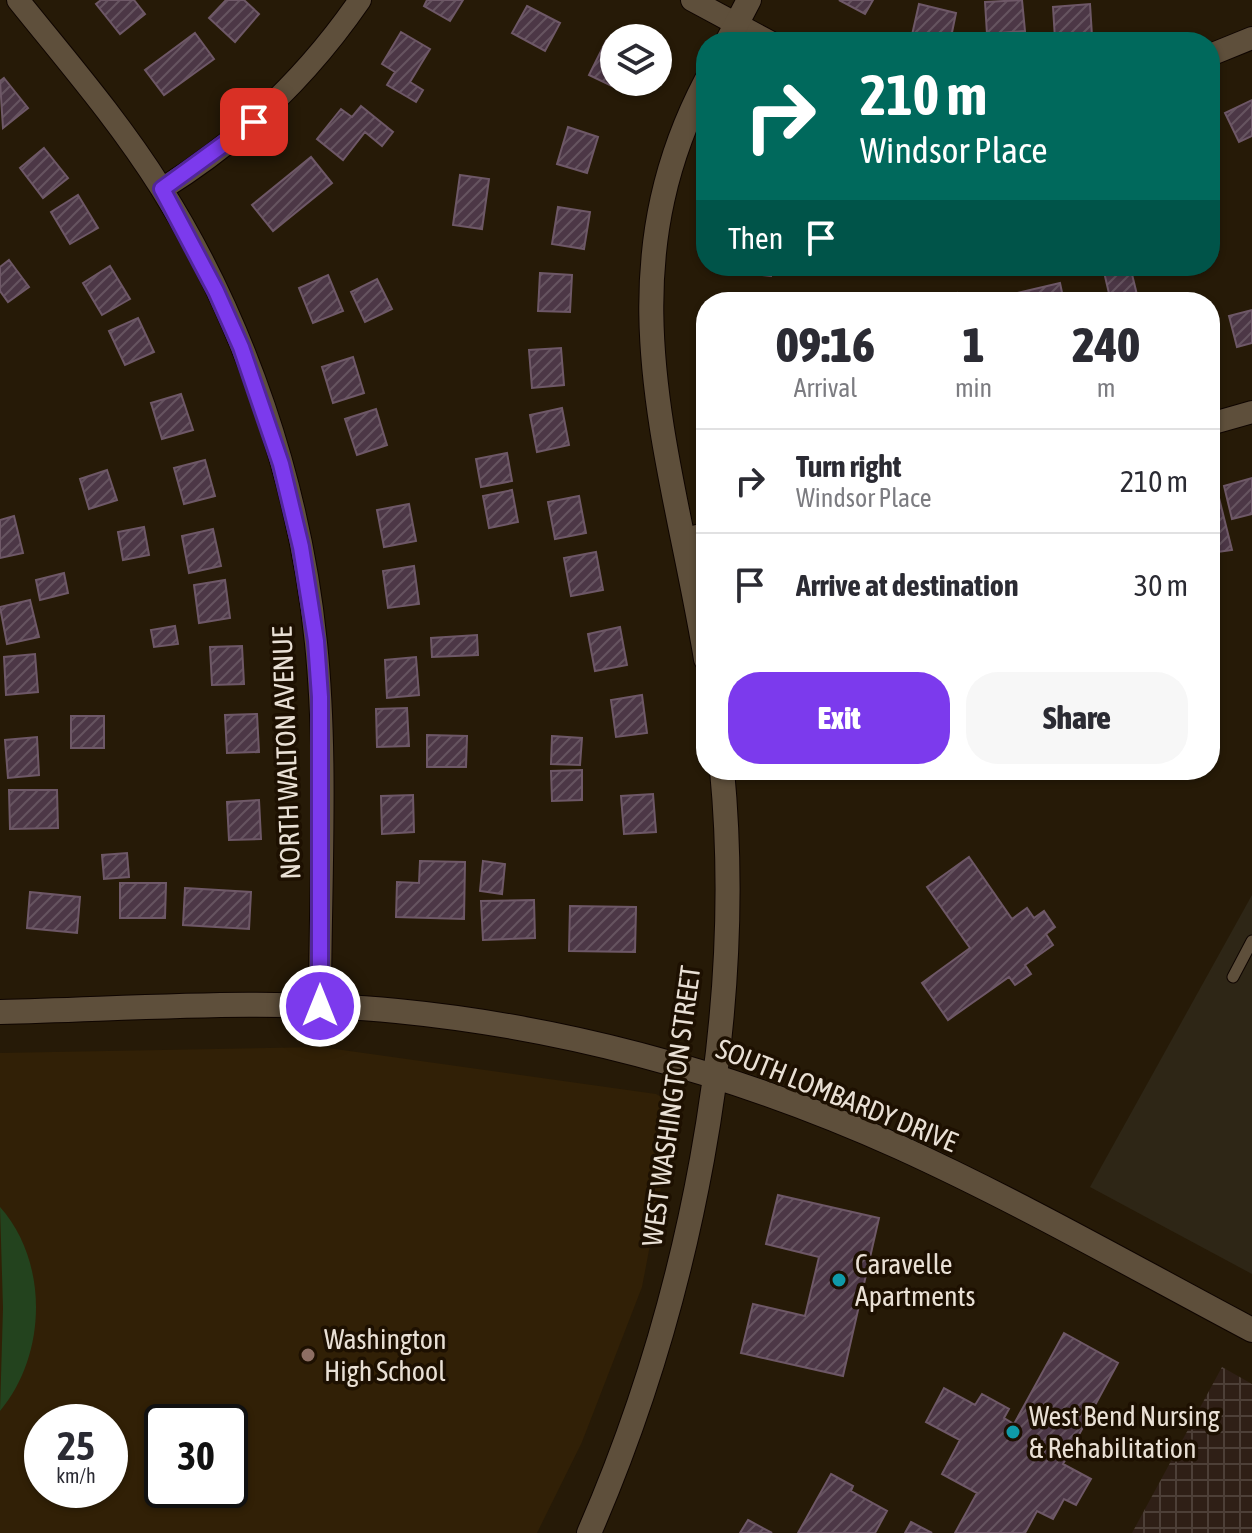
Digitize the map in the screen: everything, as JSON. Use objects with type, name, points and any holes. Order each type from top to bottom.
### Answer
[{"type":"street","name":"NORTH WALTON AVENUE","points":[[18,0],[97,98],[162,189],[216,291],[241,347],[281,464],[301,547],[316,641],[320,697],[320,1006]]},
{"type":"street","points":[[162,189],[254,122],[300,78],[360,0]]},
{"type":"street","points":[[692,0],[731,32]]},
{"type":"street","points":[[733,32],[749,0]]},
{"type":"street","points":[[1220,51],[1252,38]]},
{"type":"street","points":[[695,536],[654,394],[649,277],[659,208],[676,149],[696,104]]},
{"type":"street","points":[[1220,421],[1252,412]]},
{"type":"street","name":"WEST WASHINGTON STREET","points":[[589,1533],[651,1374],[691,1214],[712,1076],[727,917],[722,780]]},
{"type":"street","name":"SOUTH LOMBARDY DRIVE","points":[[0,1012],[320,1006],[487,1023],[595,1043],[712,1076],[801,1107],[898,1147],[986,1189],[1252,1330]]},
{"type":"lane","points":[[1233,977],[1252,941]]},
{"type":"shaded area","points":[[1252,895],[1252,1274],[1090,1187]]},
{"type":"shaded area","name":"Washington High School","points":[[321,1047],[656,1094],[671,1102],[675,1114],[642,1287],[582,1442],[537,1533],[0,1533],[0,1053]]},
{"type":"shaded area","points":[[1222,1367],[1252,1384],[1252,1533],[1132,1533]]},
{"type":"green space","points":[[0,1207],[16,1229],[27,1254],[34,1281],[36,1309],[34,1336],[27,1363],[16,1388],[0,1411],[3,1308]]},
{"type":"building","points":[[101,0],[134,0],[145,14],[120,34],[96,4]]},
{"type":"building","points":[[226,0],[244,0],[259,14],[235,42],[209,18]]},
{"type":"building","points":[[427,0],[463,0],[450,21],[424,6]]},
{"type":"building","points":[[839,0],[873,0],[865,14]]},
{"type":"building","points":[[1022,0],[1025,31],[987,32],[985,2]]},
{"type":"building","points":[[919,4],[956,13],[952,32],[913,32]]},
{"type":"building","points":[[1090,4],[1092,32],[1055,32],[1053,7]]},
{"type":"building","points":[[527,6],[560,23],[545,51],[512,33]]},
{"type":"building","points":[[401,32],[430,49],[410,82],[423,90],[416,102],[387,85],[395,72],[382,64]]},
{"type":"building","points":[[195,33],[214,59],[164,95],[145,70]]},
{"type":"building","points":[[600,53],[600,80],[589,75]]},
{"type":"building","points":[[4,78],[28,108],[3,128],[0,81]]},
{"type":"building","points":[[1252,100],[1252,136],[1239,142],[1225,113]]},
{"type":"building","points":[[361,106],[393,132],[382,146],[365,132],[343,160],[317,139],[341,109],[352,117]]},
{"type":"building","points":[[568,127],[598,137],[587,173],[557,164]]},
{"type":"building","points":[[44,148],[68,178],[43,198],[20,168]]},
{"type":"building","points":[[311,157],[332,183],[273,231],[252,205]]},
{"type":"building","points":[[460,175],[489,179],[482,229],[453,225]]},
{"type":"building","points":[[78,195],[98,228],[70,244],[51,212]]},
{"type":"building","points":[[558,207],[590,212],[584,249],[552,244]]},
{"type":"building","points":[[9,260],[29,287],[8,302],[0,291],[0,267]]},
{"type":"building","points":[[110,266],[130,299],[102,315],[83,283]]},
{"type":"building","points":[[540,273],[572,275],[570,312],[538,311]]},
{"type":"building","points":[[328,275],[343,311],[313,323],[299,288]]},
{"type":"building","points":[[1105,276],[1132,276],[1136,292],[1109,292]]},
{"type":"building","points":[[377,279],[392,309],[365,322],[351,292]]},
{"type":"building","points":[[1060,283],[1062,292],[1021,292]]},
{"type":"building","points":[[1252,310],[1252,343],[1237,347],[1229,316]]},
{"type":"building","points":[[138,318],[154,352],[125,365],[109,331]]},
{"type":"building","points":[[561,348],[564,385],[532,388],[529,350]]},
{"type":"building","points":[[353,357],[364,393],[333,403],[322,367]]},
{"type":"building","points":[[181,394],[193,430],[162,439],[151,403]]},
{"type":"building","points":[[562,408],[569,445],[537,452],[530,415]]},
{"type":"building","points":[[376,409],[387,445],[357,455],[345,419]]},
{"type":"building","points":[[507,453],[512,481],[481,487],[476,459]]},
{"type":"building","points":[[205,460],[215,496],[184,504],[174,468]]},
{"type":"building","points":[[107,470],[117,500],[89,509],[80,479]]},
{"type":"building","points":[[1252,478],[1252,514],[1232,519],[1224,486]]},
{"type":"building","points":[[512,490],[518,522],[489,528],[483,496]]},
{"type":"building","points":[[579,496],[586,533],[555,539],[548,502]]},
{"type":"building","points":[[1220,502],[1232,550],[1220,552]]},
{"type":"building","points":[[409,504],[416,541],[384,547],[377,510]]},
{"type":"building","points":[[14,516],[23,553],[0,558],[0,520]]},
{"type":"building","points":[[144,527],[149,555],[123,560],[118,532]]},
{"type":"building","points":[[213,529],[221,566],[189,573],[182,536]]},
{"type":"building","points":[[596,552],[603,590],[571,596],[564,558]]},
{"type":"building","points":[[414,566],[419,604],[388,608],[383,571]]},
{"type":"building","points":[[64,573],[68,593],[40,600],[36,580]]},
{"type":"building","points":[[225,580],[230,618],[199,623],[194,585]]},
{"type":"building","points":[[30,600],[39,637],[7,644],[0,607]]},
{"type":"building","points":[[175,626],[178,644],[154,647],[151,630]]},
{"type":"building","points":[[620,627],[627,665],[595,671],[588,634]]},
{"type":"building","points":[[477,635],[478,655],[432,657],[431,638]]},
{"type":"building","points":[[242,646],[244,684],[212,685],[210,647]]},
{"type":"building","points":[[35,654],[38,692],[6,695],[4,657]]},
{"type":"building","points":[[416,657],[419,695],[387,698],[385,660]]},
{"type":"building","points":[[642,695],[647,733],[616,737],[611,700]]},
{"type":"building","points":[[407,708],[409,746],[377,747],[376,709]]},
{"type":"building","points":[[257,714],[259,752],[227,753],[225,715]]},
{"type":"building","points":[[71,716],[104,716],[104,748],[71,748]]},
{"type":"building","points":[[427,735],[467,736],[466,767],[427,767]]},
{"type":"building","points":[[552,736],[582,738],[580,765],[551,764]]},
{"type":"building","points":[[37,737],[39,775],[8,778],[5,740]]},
{"type":"building","points":[[582,770],[582,800],[552,801],[551,771]]},
{"type":"building","points":[[9,790],[57,790],[58,828],[10,829]]},
{"type":"building","points":[[653,794],[656,832],[624,834],[621,796]]},
{"type":"building","points":[[413,795],[414,832],[382,834],[381,796]]},
{"type":"building","points":[[259,800],[261,839],[229,840],[227,802]]},
{"type":"building","points":[[127,853],[129,877],[104,879],[102,855]]},
{"type":"building","points":[[969,857],[1012,919],[1027,908],[1034,918],[1044,911],[1055,927],[1046,934],[1053,945],[1025,965],[1031,974],[1015,985],[1009,977],[948,1020],[922,983],[970,948],[927,887]]},
{"type":"building","points":[[420,861],[465,862],[464,919],[396,917],[397,882],[419,883]]},
{"type":"building","points":[[483,861],[505,864],[502,894],[480,891]]},
{"type":"building","points":[[120,883],[166,883],[165,918],[120,918]]},
{"type":"building","points":[[185,888],[251,892],[249,929],[183,925]]},
{"type":"building","points":[[30,892],[80,897],[77,933],[27,928]]},
{"type":"building","points":[[534,900],[535,938],[483,940],[481,901]]},
{"type":"building","points":[[570,906],[636,907],[635,952],[569,951]]},
{"type":"building","name":"Caravelle Apartments","points":[[778,1195],[879,1218],[843,1376],[741,1353],[753,1304],[805,1316],[819,1257],[766,1244]]},
{"type":"building","name":"West Bend Nursing & Rehabilitation","points":[[1064,1333],[1118,1363],[1063,1464],[1091,1479],[1076,1505],[1064,1499],[1053,1519],[1037,1511],[1025,1533],[955,1533],[977,1493],[942,1474],[960,1440],[926,1422],[944,1388],[975,1405],[982,1394],[1009,1409],[1004,1418],[1014,1424]]},
{"type":"building","points":[[831,1474],[853,1486],[851,1491],[887,1511],[875,1533],[798,1533]]},
{"type":"building","points":[[748,1520],[772,1533],[740,1533]]},
{"type":"building","points":[[911,1522],[932,1533],[905,1533]]},
{"type":"place","name":"Caravelle Apartments","points":[[839,1280]]},
{"type":"place","name":"Washington High School","points":[[308,1355]]},
{"type":"place","name":"West Bend Nursing & Rehabilitation","points":[[1013,1432]]},
{"type":"route","points":[[254,122],[187,174],[162,189],[216,291],[241,347],[281,464],[301,547],[316,641],[320,697],[320,1006]]}]
